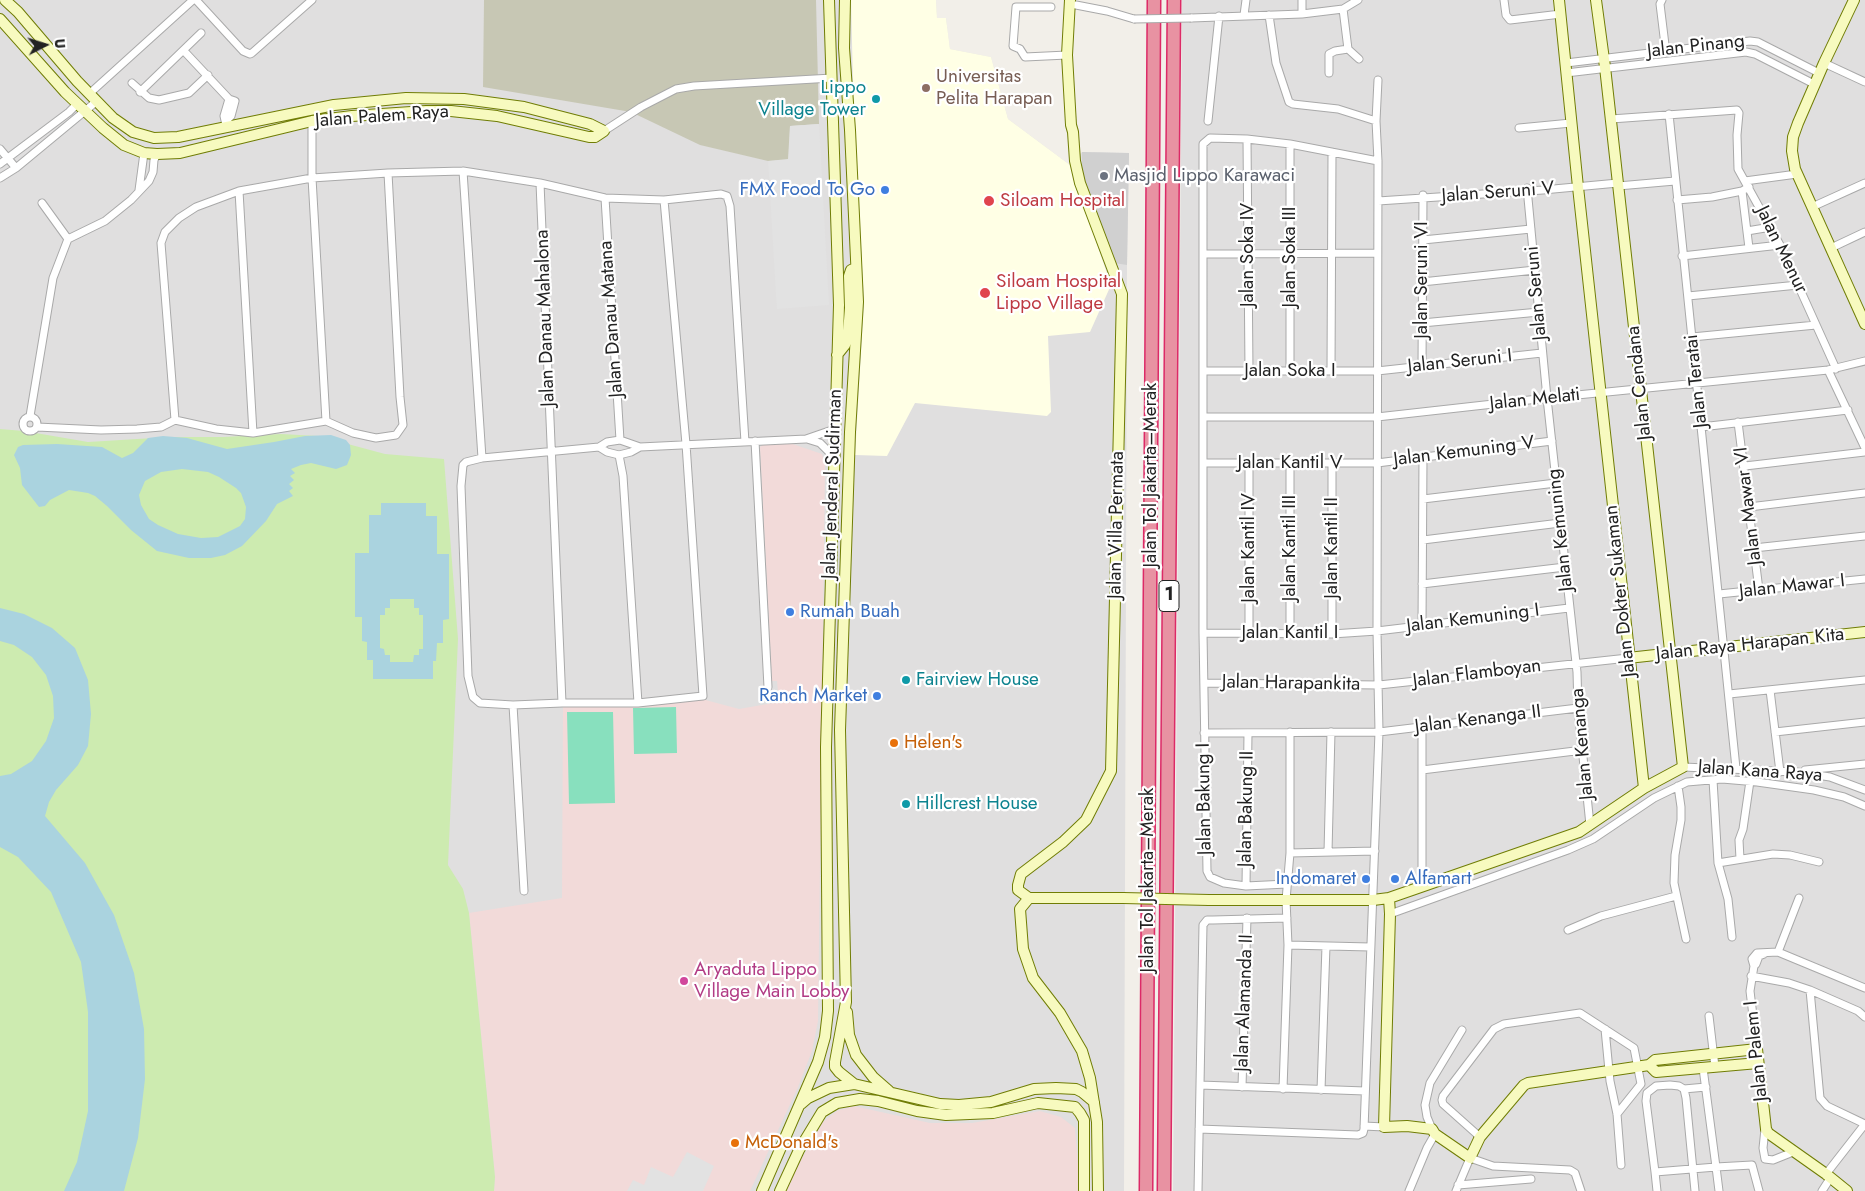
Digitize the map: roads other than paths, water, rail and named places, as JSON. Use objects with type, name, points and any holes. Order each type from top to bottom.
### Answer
[{"type":"highway","name":"Jalan Tol Jakarta–Merak","points":[[1146,1191],[1154,0]]},
{"type":"highway","name":"Jalan Tol Jakarta–Merak","points":[[1164,1191],[1174,0]]},
{"type":"street","name":"Jalan Palem Raya","points":[[0,19],[85,112],[124,145],[144,153],[180,153],[312,121],[352,116],[451,111],[497,116],[589,137],[595,137],[604,131],[590,124],[524,107],[454,98],[406,98],[334,105],[226,124],[178,136],[154,138],[132,132],[113,118],[5,0]]},
{"type":"street","points":[[0,164],[69,112],[74,101],[90,95],[198,1],[243,52],[252,54],[312,0]]},
{"type":"street","name":"Jalan Jenderal Sudirman","points":[[835,1067],[837,1045],[846,1002],[840,730],[850,432],[858,302],[844,48],[845,0]]},
{"type":"street","points":[[1244,15],[1246,0]]},
{"type":"street","points":[[1302,0],[1302,14]]},
{"type":"street","points":[[1073,2],[1134,19],[1302,14],[1343,9],[1358,0]]},
{"type":"street","points":[[1504,0],[1506,15],[1510,20],[1561,14]]},
{"type":"street","points":[[1560,0],[1600,393]]},
{"type":"street","name":"Jalan Cendana","points":[[1596,0],[1683,767]]},
{"type":"street","points":[[1662,0],[1660,4],[1667,60]]},
{"type":"street","points":[[1854,0],[1814,84],[1793,137],[1792,152],[1798,174],[1812,207],[1862,308],[1865,324]]},
{"type":"street","name":"Jalan Jenderal Sudirman","points":[[762,1191],[818,1062],[825,1037],[828,1011],[826,747],[839,305],[829,2]]},
{"type":"street","name":"Jalan Villa Permata","points":[[1018,890],[1021,874],[1063,842],[1086,820],[1111,771],[1122,294],[1080,183],[1075,161],[1073,132],[1075,124],[1070,55],[1073,2]]},
{"type":"street","points":[[1050,7],[1023,3],[1016,7],[1014,47],[1020,48],[1025,57],[1070,55]]},
{"type":"street","points":[[1343,9],[1348,49],[1359,59]]},
{"type":"street","points":[[1269,15],[1276,64],[1289,102],[1338,108],[1376,121]]},
{"type":"street","points":[[1208,121],[1219,16]]},
{"type":"street","points":[[140,92],[202,33]]},
{"type":"street","name":"Jalan Pinang","points":[[1566,68],[1604,63],[1635,54],[1754,41],[1819,73]]},
{"type":"street","points":[[604,131],[641,107],[676,89],[694,86],[832,78],[837,71],[840,53],[844,48]]},
{"type":"street","points":[[1329,73],[1330,54],[1335,51],[1348,49]]},
{"type":"street","points":[[184,51],[232,100],[224,116],[230,141]]},
{"type":"street","name":"Jalan Pinang","points":[[1604,63],[1636,64],[1751,52],[1814,84]]},
{"type":"street","points":[[1635,54],[1636,64]]},
{"type":"street","points":[[1824,63],[1865,82]]},
{"type":"street","points":[[132,83],[148,98],[159,100],[190,93],[208,76]]},
{"type":"street","points":[[1199,1130],[1358,1135],[1363,1133],[1378,732],[1378,161],[1376,121],[1378,80]]},
{"type":"street","points":[[0,178],[16,168],[85,112],[90,95]]},
{"type":"street","points":[[1611,119],[1737,110],[1739,113],[1737,135],[1738,169],[1745,186],[1749,248]]},
{"type":"street","name":"Jalan Teratai","points":[[1669,114],[1682,256],[1702,426],[1736,768]]},
{"type":"street","points":[[312,121],[312,178],[326,422]]},
{"type":"street","points":[[1520,128],[1572,123]]},
{"type":"street","name":"Jalan Bakung I","points":[[1287,884],[1246,886],[1224,883],[1210,877],[1207,871],[1203,633],[1203,144],[1210,138],[1247,139],[1290,144],[1378,161]]},
{"type":"street","name":"Jalan Soka IV","points":[[1247,139],[1249,371]]},
{"type":"street","name":"Jalan Soka III","points":[[1290,144],[1290,371]]},
{"type":"street","points":[[0,149],[16,168]]},
{"type":"street","points":[[1331,371],[1332,152]]},
{"type":"street","points":[[139,190],[144,153]]},
{"type":"street","points":[[157,154],[152,174],[131,200],[105,221],[68,239],[53,278],[30,416],[24,420],[24,427],[31,431],[37,427],[94,430],[137,429],[161,427],[175,420],[216,429],[253,433],[326,422],[354,433],[376,438],[396,435],[403,424],[388,172]]},
{"type":"street","points":[[463,171],[482,458]]},
{"type":"street","points":[[175,420],[161,243],[164,232],[179,218],[196,207],[240,191],[312,178],[388,172],[463,171],[540,183],[605,198],[664,200],[721,194],[727,196],[729,200],[745,442]]},
{"type":"street","name":"Jalan Menur","points":[[1798,174],[1745,186],[1780,245],[1836,369]]},
{"type":"street","name":"Jalan Seruni V","points":[[1378,199],[1578,185],[1675,181]]},
{"type":"street","name":"Jalan Danau Mahalona","points":[[540,183],[562,702]]},
{"type":"street","points":[[1812,207],[1865,183]]},
{"type":"street","points":[[1677,200],[1712,197],[1745,186]]},
{"type":"street","name":"Jalan Seruni","points":[[1527,190],[1547,398]]},
{"type":"street","points":[[240,191],[253,433]]},
{"type":"street","name":"Jalan Seruni VI","points":[[1422,366],[1423,196]]},
{"type":"street","name":"Jalan Danau Matana","points":[[605,198],[620,440]]},
{"type":"street","points":[[664,200],[686,444],[702,696],[638,703],[562,702],[513,705],[480,703],[473,697],[470,687],[464,597],[461,469],[464,463],[482,458],[599,447],[606,442],[620,440],[640,447],[686,444],[806,439],[835,429]]},
{"type":"street","points":[[42,203],[68,239]]},
{"type":"street","points":[[1747,231],[1771,227]]},
{"type":"street","points":[[1423,240],[1530,229]]},
{"type":"street","points":[[1831,248],[1865,232]]},
{"type":"street","points":[[1682,256],[1780,245]]},
{"type":"street","points":[[1204,254],[1378,253]]},
{"type":"street","points":[[837,355],[845,345],[848,334],[850,308],[849,276],[851,270],[856,268]]},
{"type":"street","points":[[1422,282],[1535,270]]},
{"type":"street","points":[[1688,296],[1798,285]]},
{"type":"street","points":[[1422,323],[1539,312]]},
{"type":"street","points":[[1692,337],[1816,325]]},
{"type":"street","name":"Jalan Seruni I","points":[[1377,371],[1542,353]]},
{"type":"street","name":"Jalan Melati","points":[[1203,417],[1377,417],[1547,398],[1640,390],[1697,382],[1828,370],[1865,362]]},
{"type":"street","points":[[1744,466],[1865,450],[1828,370]]},
{"type":"street","name":"Jalan Soka I","points":[[1203,371],[1377,371]]},
{"type":"street","name":"Jalan Dokter Sukaman","points":[[1600,393],[1628,658],[1644,788]]},
{"type":"street","name":"Jalan Kemuning","points":[[1547,398],[1576,663]]},
{"type":"street","points":[[1702,426],[1848,410]]},
{"type":"street","points":[[30,416],[36,420],[37,427]]},
{"type":"street","name":"Jalan Mawar VI","points":[[1738,422],[1759,590]]},
{"type":"street","points":[[806,439],[820,443],[834,457]]},
{"type":"street","points":[[756,441],[768,687]]},
{"type":"street","name":"Jalan Kemuning V","points":[[1377,462],[1552,441]]},
{"type":"street","points":[[599,447],[607,452],[620,455],[640,447]]},
{"type":"street","points":[[620,455],[638,703]]},
{"type":"street","points":[[1422,626],[1423,457]]},
{"type":"street","name":"Jalan Kantil III","points":[[1290,462],[1290,634]]},
{"type":"street","name":"Jalan Kantil II","points":[[1332,462],[1332,634]]},
{"type":"street","name":"Jalan Kantil V","points":[[1203,463],[1377,462]]},
{"type":"street","name":"Jalan Kantil IV","points":[[1248,463],[1249,633]]},
{"type":"street","points":[[1423,499],[1556,483]]},
{"type":"street","points":[[1750,507],[1865,493]]},
{"type":"street","points":[[1423,540],[1560,524]]},
{"type":"street","points":[[1754,548],[1865,536]]},
{"type":"street","points":[[1422,584],[1565,566]]},
{"type":"street","name":"Jalan Mawar I","points":[[1719,594],[1865,579]]},
{"type":"street","name":"Jalan Kemuning I","points":[[1377,631],[1569,608]]},
{"type":"street","name":"Jalan Kantil I","points":[[1203,633],[1332,634],[1377,631]]},
{"type":"street","name":"Jalan Raya Harapan Kita","points":[[1576,663],[1865,632]]},
{"type":"street","name":"Jalan Flamboyan","points":[[1378,685],[1576,663]]},
{"type":"street","name":"Jalan Kenanga","points":[[1576,663],[1578,708],[1590,825]]},
{"type":"street","points":[[1729,694],[1865,680]]},
{"type":"street","name":"Jalan Harapankita","points":[[1204,684],[1378,685]]},
{"type":"street","points":[[1770,690],[1780,772]]},
{"type":"street","points":[[513,705],[524,891]]},
{"type":"street","name":"Jalan Kenanga II","points":[[1378,732],[1578,708]]},
{"type":"street","points":[[1775,732],[1865,722]]},
{"type":"street","points":[[1422,728],[1422,887]]},
{"type":"street","name":"Jalan Bakung I","points":[[1204,732],[1378,732]]},
{"type":"street","name":"Jalan Bakung II","points":[[1246,886],[1248,732]]},
{"type":"street","points":[[1283,1089],[1288,945],[1286,900],[1290,852],[1290,732]]},
{"type":"street","points":[[1328,852],[1331,732]]},
{"type":"street","points":[[1422,770],[1583,750]]},
{"type":"street","points":[[1798,772],[1865,764]]},
{"type":"street","points":[[1018,890],[1029,898],[1209,900],[1373,900],[1389,898],[1580,832],[1644,788],[1683,767]]},
{"type":"street","name":"Jalan Kana Raya","points":[[1683,767],[1798,772],[1830,777],[1865,790]]},
{"type":"street","points":[[1712,780],[1718,863],[1728,899],[1732,937]]},
{"type":"street","points":[[1390,914],[1593,839],[1654,798],[1687,782],[1712,780],[1750,781],[1814,790],[1844,797],[1865,806]]},
{"type":"street","points":[[1740,859],[1740,840],[1750,781]]},
{"type":"street","points":[[1678,786],[1681,807],[1675,855],[1676,896],[1686,939]]},
{"type":"street","points":[[1290,852],[1375,852]]},
{"type":"street","points":[[1718,863],[1773,854],[1790,854],[1820,862]]},
{"type":"street","points":[[1018,890],[1023,949],[1033,978],[1060,1014],[1082,1051],[1090,1078],[1098,1139],[1098,1191]]},
{"type":"street","points":[[1568,930],[1601,916],[1676,896]]},
{"type":"street","points":[[1020,910],[1029,898]]},
{"type":"street","points":[[1384,1127],[1389,898]]},
{"type":"street","points":[[1775,952],[1800,898]]},
{"type":"street","name":"Jalan Alamanda II","points":[[1242,1087],[1247,918]]},
{"type":"street","points":[[1198,1191],[1203,925],[1207,920],[1287,918]]},
{"type":"street","points":[[1288,945],[1370,947]]},
{"type":"street","points":[[1321,1090],[1326,946]]},
{"type":"street","points":[[1865,988],[1775,952],[1760,952],[1752,959],[1752,971],[1810,990],[1858,1011],[1865,1017]]},
{"type":"street","name":"Jalan Palem I","points":[[1752,971],[1750,991],[1766,1129],[1763,1148],[1765,1159],[1773,1160],[1793,1152]]},
{"type":"street","points":[[1810,990],[1820,1098],[1827,1106],[1865,1124],[1828,1176],[1822,1191]]},
{"type":"street","points":[[846,1002],[849,1035],[856,1055],[873,1077],[892,1093]]},
{"type":"street","points":[[1480,1137],[1443,1104],[1442,1100],[1443,1096],[1494,1029],[1504,1024],[1580,1013],[1634,1048],[1641,1084],[1617,1114]]},
{"type":"street","points":[[1709,1016],[1715,1067]]},
{"type":"street","points":[[1605,1029],[1609,1071],[1617,1114],[1621,1165]]},
{"type":"street","points":[[1409,1191],[1419,1166],[1426,1129],[1427,1117],[1425,1106],[1430,1083],[1462,1030]]},
{"type":"street","points":[[1457,1188],[1480,1137],[1524,1085],[1528,1083],[1649,1065],[1654,1060],[1757,1050]]},
{"type":"street","points":[[1678,1058],[1679,1070]]},
{"type":"street","points":[[818,1062],[825,1068],[835,1067],[845,1078],[854,1084],[940,1104],[959,1105],[991,1102],[1034,1089],[1056,1088],[1076,1089],[1094,1102]]},
{"type":"street","points":[[1649,1065],[1656,1072],[1758,1063]]},
{"type":"street","points":[[1703,1068],[1718,1191]]},
{"type":"street","points":[[798,1106],[808,1098],[829,1088],[854,1084]]},
{"type":"street","points":[[1200,1085],[1365,1091]]},
{"type":"street","points":[[1657,1191],[1646,1101],[1647,1093],[1656,1086],[1670,1085],[1679,1086],[1684,1089],[1706,1087]]},
{"type":"street","points":[[1684,1089],[1696,1191]]},
{"type":"street","points":[[780,1191],[798,1150],[822,1112],[833,1105],[847,1100],[860,1099],[946,1115],[993,1113],[1038,1103],[1075,1107],[1084,1120],[1084,1191]]},
{"type":"street","points":[[1364,1126],[1426,1129],[1470,1158],[1493,1166],[1570,1170],[1575,1173],[1581,1191]]},
{"type":"street","name":"Jalan Palem I","points":[[1766,1129],[1771,1137],[1847,1191]]},
{"type":"street","points":[[1655,1172],[1752,1165],[1759,1191]]},
{"type":"street","points":[[1457,1188],[1531,1179]]},
{"type":"water","points":[[331,435],[346,440],[350,445],[351,455],[347,465],[336,469],[311,463],[291,469],[295,473],[290,476],[294,480],[289,484],[293,488],[289,491],[293,496],[277,504],[266,521],[242,546],[225,555],[211,558],[189,558],[157,551],[131,530],[107,506],[88,493],[69,490],[50,500],[45,506],[39,507],[22,485],[20,468],[14,455],[18,447],[23,445],[57,444],[102,447],[122,458],[133,453],[148,438],[163,436],[187,438],[227,449],[305,436]],"holes":[[[182,469],[208,472],[219,477],[241,493],[246,507],[245,519],[240,526],[218,537],[201,538],[178,534],[149,519],[141,505],[139,495],[145,481],[161,472]]]},
{"type":"water","points":[[381,503],[426,503],[426,516],[437,516],[437,554],[449,554],[449,619],[443,620],[443,643],[437,643],[436,661],[433,661],[433,679],[373,679],[373,660],[367,660],[367,642],[362,641],[362,617],[355,617],[355,553],[369,553],[369,515],[381,515]],"holes":[[[390,599],[414,599],[414,608],[419,608],[419,615],[423,615],[423,649],[419,649],[419,655],[414,655],[413,662],[390,662],[390,655],[385,655],[384,649],[380,648],[380,615],[385,615],[385,608],[390,608]]]},
{"type":"water","points":[[0,608],[24,614],[52,628],[75,648],[88,680],[91,714],[88,746],[78,765],[56,790],[49,802],[45,816],[85,863],[114,915],[134,973],[144,1029],[145,1079],[138,1138],[124,1191],[64,1191],[77,1162],[88,1111],[88,1012],[81,962],[51,892],[18,857],[0,847],[0,776],[11,774],[32,761],[46,741],[54,718],[53,696],[46,675],[32,657],[14,645],[0,641]]},
{"type":"place","name":"Universitas Pelita Harapan","points":[[926,88]]},
{"type":"place","name":"Lippo Village Tower","points":[[876,99]]},
{"type":"place","name":"Masjid Lippo Karawaci","points":[[1104,176]]},
{"type":"place","name":"FMX Food To Go","points":[[885,190]]},
{"type":"place","name":"Siloam Hospital","points":[[989,201]]},
{"type":"place","name":"Siloam Hospital Lippo Village","points":[[985,293]]},
{"type":"place","name":"Rumah Buah","points":[[790,612]]},
{"type":"place","name":"Fairview House","points":[[906,680]]},
{"type":"place","name":"Ranch Market","points":[[877,696]]},
{"type":"place","name":"Helen's","points":[[894,743]]},
{"type":"place","name":"Hillcrest House","points":[[906,804]]},
{"type":"place","name":"Indomaret","points":[[1366,879]]},
{"type":"place","name":"Alfamart","points":[[1395,879]]},
{"type":"place","name":"Aryaduta Lippo Village Main Lobby","points":[[684,981]]},
{"type":"place","name":"McDonald's","points":[[735,1143]]}]
